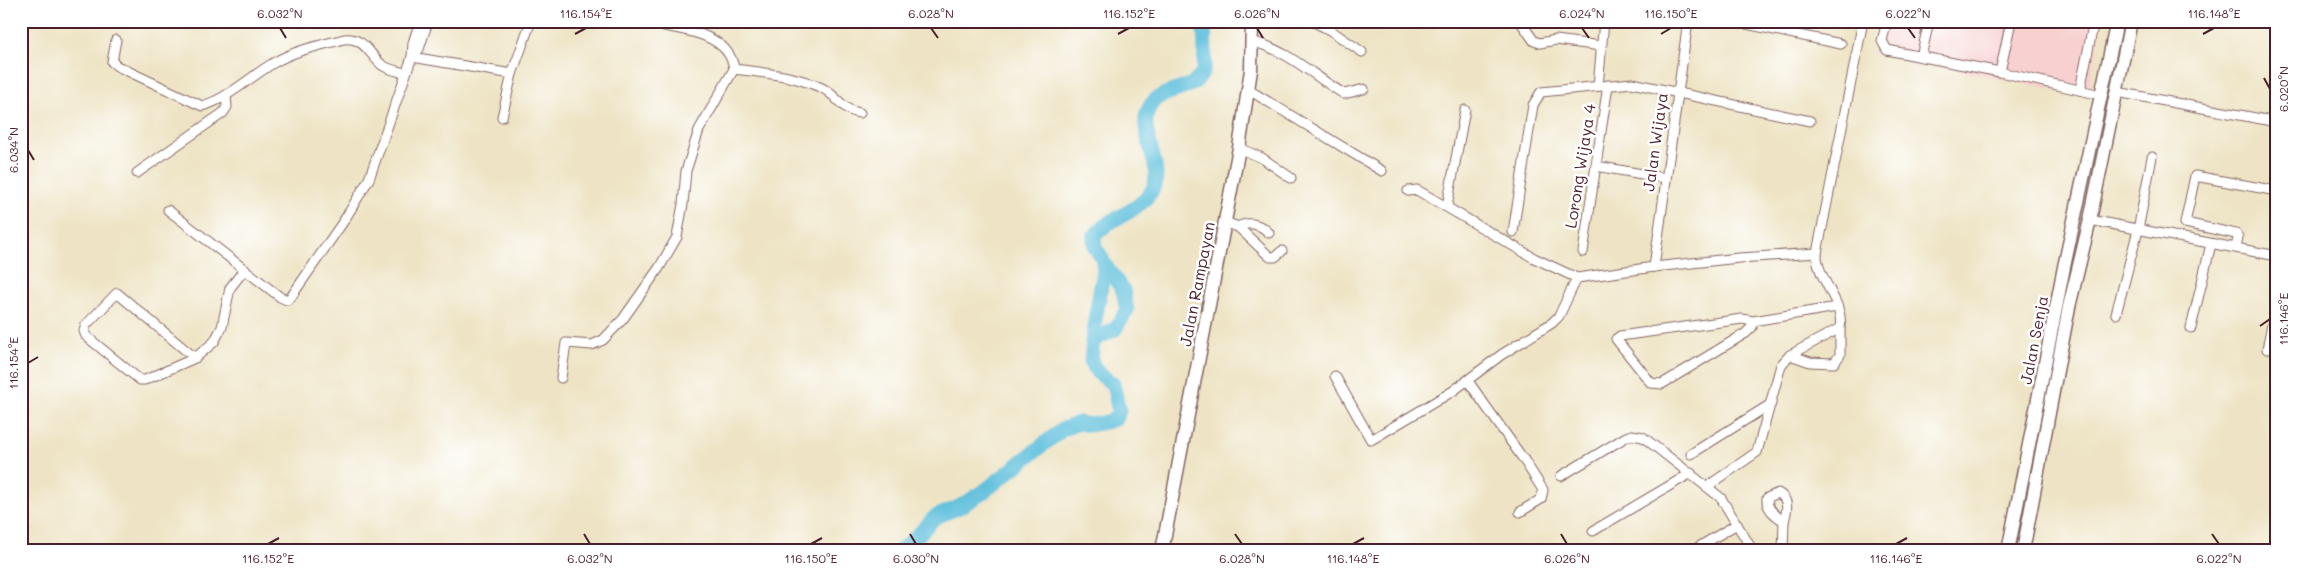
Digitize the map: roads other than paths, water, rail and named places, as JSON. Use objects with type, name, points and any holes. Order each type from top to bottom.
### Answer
[{"type":"main road","name":"Jalan Rampayan","points":[[1162,551],[1249,90],[1253,42],[1252,21]]},
{"type":"main road","name":"Jalan Senja","points":[[2008,551],[2064,267],[2117,21]]},
{"type":"main road","name":"Jalan Senja","points":[[2023,551],[2069,306],[2090,220],[2131,21]]},
{"type":"street","points":[[412,57],[413,43],[420,21]]},
{"type":"street","points":[[168,210],[280,297],[287,300],[291,298],[345,220],[369,179],[405,72],[412,57],[419,49],[428,21]]},
{"type":"street","points":[[502,116],[512,74],[531,21]]},
{"type":"street","points":[[633,21],[707,36],[719,42],[727,50],[734,69]]},
{"type":"street","points":[[1312,21],[1362,52]]},
{"type":"street","points":[[1520,21],[1534,40],[1540,43],[1556,40],[1601,46]]},
{"type":"street","points":[[1598,86],[1604,21]]},
{"type":"street","name":"Jalan Wijaya","points":[[1654,267],[1688,21]]},
{"type":"street","points":[[1732,21],[1769,25],[1841,44]]},
{"type":"street","points":[[1790,355],[1810,362],[1834,363],[1840,355],[1841,322],[1837,307],[1818,266],[1817,253],[1863,21]]},
{"type":"street","points":[[1886,21],[1882,41],[1884,48],[1892,52],[2000,72],[2101,95]]},
{"type":"street","points":[[1921,57],[1929,21]]},
{"type":"street","points":[[2000,72],[2011,21]]},
{"type":"street","points":[[2080,90],[2094,21]]},
{"type":"street","points":[[116,40],[112,62],[147,82],[202,106],[226,95],[248,78],[289,55],[344,39],[351,38],[360,41],[383,65],[405,72]]},
{"type":"street","points":[[1253,42],[1263,44],[1280,53],[1344,94],[1364,89]]},
{"type":"street","points":[[412,57],[512,74]]},
{"type":"street","points":[[734,69],[794,77],[831,93],[851,112],[860,113]]},
{"type":"street","points":[[561,378],[566,343],[592,345],[603,340],[623,319],[659,268],[677,236],[684,204],[686,171],[699,130],[734,69]]},
{"type":"street","points":[[1513,232],[1533,105],[1541,92],[1632,83],[1677,91],[1810,121]]},
{"type":"street","name":"Lorong Wijaya 4","points":[[1582,252],[1608,85]]},
{"type":"street","points":[[1249,90],[1382,171]]},
{"type":"street","points":[[2117,92],[2277,122]]},
{"type":"street","points":[[137,174],[223,113],[227,107],[226,95]]},
{"type":"street","points":[[1447,206],[1465,110]]},
{"type":"street","points":[[1239,148],[1262,158],[1291,178]]},
{"type":"street","points":[[2116,314],[2138,230],[2152,157]]},
{"type":"street","points":[[1596,166],[1665,178]]},
{"type":"street","points":[[2236,248],[2238,237],[2236,234],[2184,224],[2195,176],[2277,191]]},
{"type":"street","points":[[1408,191],[1417,190],[1534,258],[1578,278],[1654,267],[1739,258],[1817,253]]},
{"type":"street","points":[[2090,220],[2277,256]]},
{"type":"street","points":[[1225,222],[1238,227],[1268,256],[1275,257],[1282,251]]},
{"type":"street","points":[[1238,227],[1242,225],[1260,225],[1269,233]]},
{"type":"street","points":[[2191,328],[2211,244]]},
{"type":"street","points":[[195,358],[117,293],[86,325],[84,331],[86,336],[140,380],[146,380],[195,358],[214,342],[222,327],[230,288],[244,270]]},
{"type":"street","points":[[1335,376],[1371,440],[1468,381],[1501,355],[1552,323],[1559,316],[1578,278]]},
{"type":"street","points":[[2267,349],[2277,300]]},
{"type":"street","points":[[1753,321],[1746,333],[1662,384],[1651,383],[1616,339],[1620,336],[1742,319],[1753,321],[1837,307]]},
{"type":"street","points":[[1708,486],[1757,452],[1781,365],[1790,355],[1840,328]]},
{"type":"street","points":[[1468,381],[1543,490],[1541,499],[1520,512]]},
{"type":"street","points":[[1691,454],[1771,404]]},
{"type":"street","points":[[1561,476],[1632,435],[1643,437],[1721,498],[1753,551]]},
{"type":"street","points":[[1593,531],[1691,473]]},
{"type":"street","points":[[1783,551],[1784,521]]},
{"type":"street","points":[[1692,551],[1737,524]]},
{"type":"waterway","points":[[900,551],[935,517],[959,507],[982,493],[1063,429],[1079,423],[1090,425],[1115,419],[1119,411],[1113,384],[1097,372],[1091,361],[1095,320],[1104,270],[1102,258],[1095,247],[1094,237],[1108,224],[1142,203],[1154,186],[1156,177],[1155,167],[1146,126],[1146,116],[1154,101],[1195,82],[1201,76],[1205,62],[1204,21]]},
{"type":"waterway","points":[[1092,341],[1115,329],[1127,310],[1123,290],[1104,264]]}]
